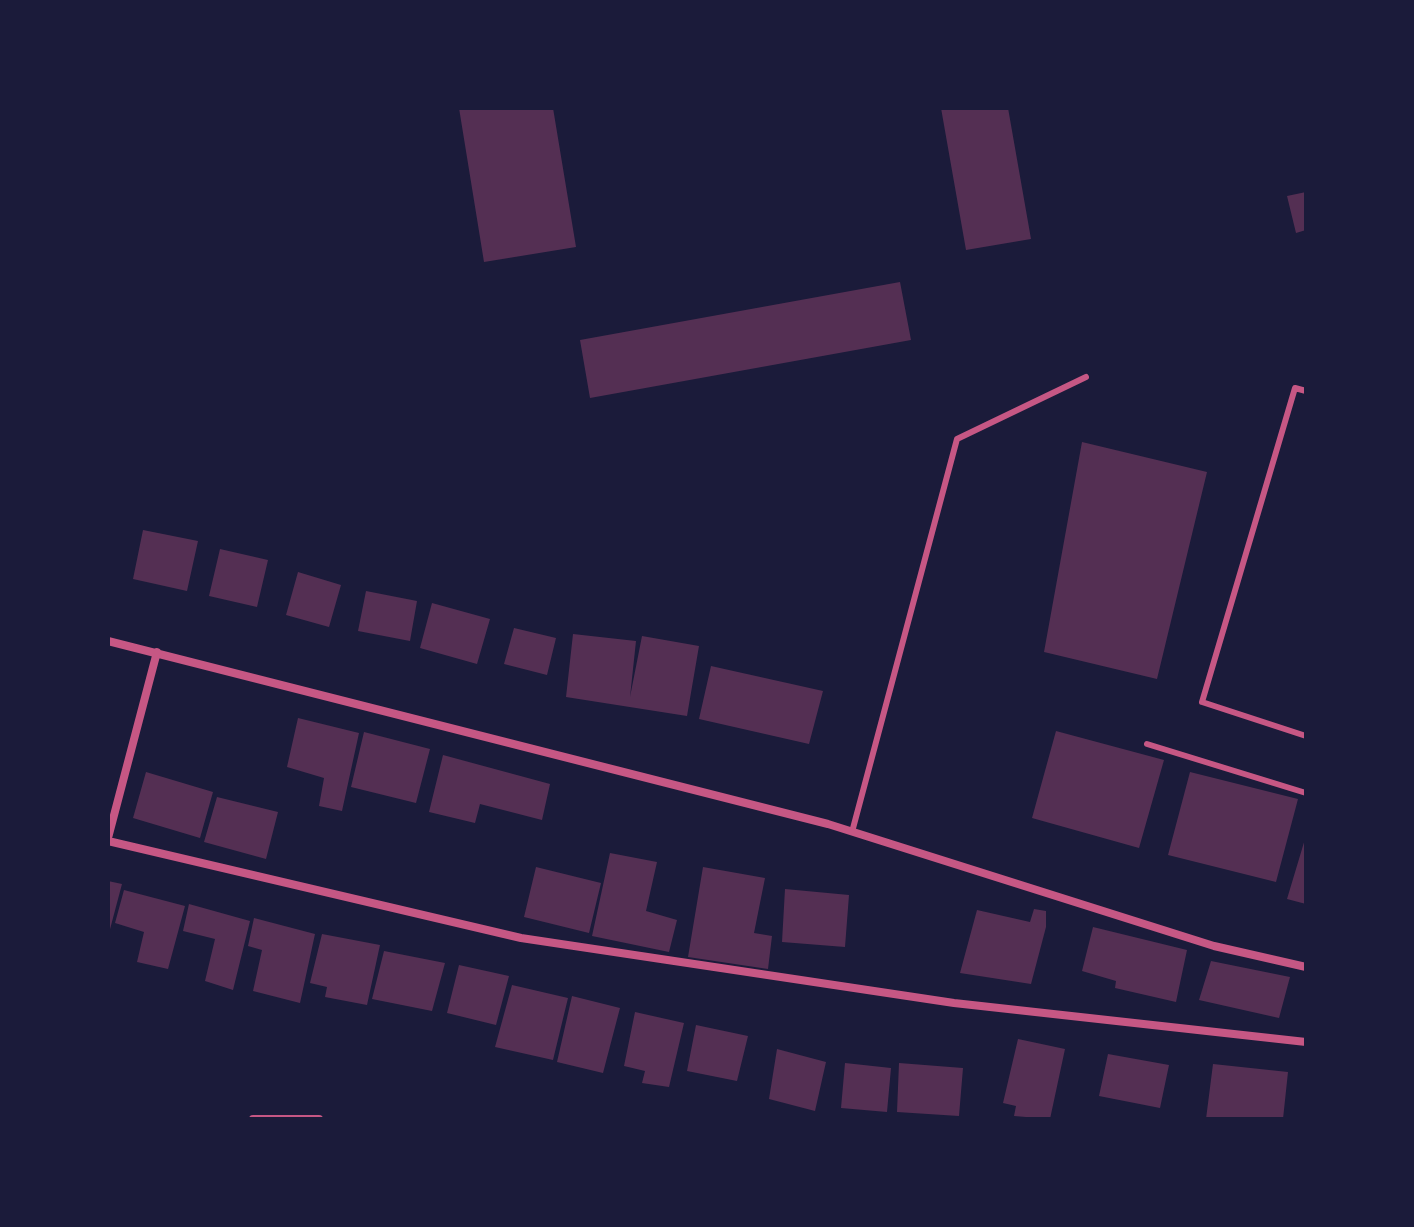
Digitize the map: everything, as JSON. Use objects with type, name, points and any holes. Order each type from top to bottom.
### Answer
[{"type":"street","points":[[108,641],[852,832],[1214,946],[1306,967]]},
{"type":"street","points":[[157,652],[108,839],[521,938],[954,1003],[1306,1042]]},
{"type":"street","points":[[253,1119],[319,1119]]},
{"type":"lane","points":[[852,832],[957,439],[1086,377]]},
{"type":"lane","points":[[1306,391],[1295,388],[1202,702],[1306,736]]},
{"type":"lane","points":[[1147,744],[1306,793]]},
{"type":"building","points":[[459,108],[553,108],[576,247],[484,262]]},
{"type":"building","points":[[941,108],[1008,108],[1031,239],[966,250]]},
{"type":"building","points":[[1306,192],[1306,230],[1296,233],[1287,196]]},
{"type":"building","points":[[900,282],[911,340],[590,398],[580,340]]},
{"type":"building","points":[[1082,442],[1207,472],[1157,679],[1044,652]]},
{"type":"building","points":[[143,530],[198,541],[187,591],[133,579]]},
{"type":"building","points":[[220,549],[268,560],[257,607],[209,596]]},
{"type":"building","points":[[298,572],[341,585],[329,627],[286,615]]},
{"type":"building","points":[[366,591],[417,601],[410,641],[358,631]]},
{"type":"building","points":[[432,603],[490,619],[477,664],[420,648]]},
{"type":"building","points":[[514,628],[556,638],[547,675],[504,664]]},
{"type":"building","points":[[573,634],[636,641],[630,697],[642,636],[699,646],[687,716],[566,697]]},
{"type":"building","points":[[711,666],[823,691],[809,744],[699,719]]},
{"type":"building","points":[[298,718],[359,733],[342,811],[319,806],[324,778],[287,767]]},
{"type":"building","points":[[1056,731],[1164,760],[1139,848],[1032,818]]},
{"type":"building","points":[[364,732],[430,749],[416,803],[351,787]]},
{"type":"building","points":[[443,755],[550,784],[542,820],[480,804],[475,823],[429,812]]},
{"type":"building","points":[[146,772],[213,792],[200,838],[133,818]]},
{"type":"building","points":[[1190,772],[1298,799],[1276,882],[1168,855]]},
{"type":"building","points":[[217,797],[278,812],[266,859],[204,842]]},
{"type":"building","points":[[1306,839],[1306,904],[1287,899]]},
{"type":"building","points":[[610,853],[657,862],[646,911],[677,920],[669,952],[592,936]]},
{"type":"building","points":[[536,867],[601,883],[589,933],[524,917]]},
{"type":"building","points":[[703,867],[765,878],[754,933],[772,936],[768,969],[688,957]]},
{"type":"building","points":[[108,881],[122,884],[109,933],[108,932]]},
{"type":"building","points":[[785,889],[849,895],[845,947],[782,942]]},
{"type":"building","points":[[124,890],[185,906],[168,969],[137,962],[144,932],[115,923]]},
{"type":"building","points":[[189,904],[250,921],[233,990],[205,981],[215,939],[183,931]]},
{"type":"building","points":[[1034,909],[1046,911],[1046,927],[1031,984],[960,973],[977,910],[1030,922]]},
{"type":"building","points":[[254,918],[315,934],[300,1003],[253,991],[262,950],[248,946]]},
{"type":"building","points":[[1093,927],[1187,950],[1176,1002],[1115,988],[1116,981],[1082,971]]},
{"type":"building","points":[[322,934],[380,945],[367,1005],[325,997],[327,987],[310,983]]},
{"type":"building","points":[[384,951],[445,963],[432,1011],[372,999]]},
{"type":"building","points":[[1211,961],[1290,977],[1279,1018],[1199,1000]]},
{"type":"building","points":[[459,965],[509,976],[496,1025],[447,1013]]},
{"type":"building","points":[[512,985],[568,998],[553,1060],[495,1047]]},
{"type":"building","points":[[572,996],[620,1008],[603,1073],[557,1062]]},
{"type":"building","points":[[635,1012],[684,1023],[669,1087],[642,1083],[645,1071],[624,1066]]},
{"type":"building","points":[[696,1025],[748,1036],[737,1081],[687,1071]]},
{"type":"building","points":[[1018,1039],[1065,1049],[1050,1119],[1014,1116],[1016,1106],[1003,1103]]},
{"type":"building","points":[[777,1049],[826,1062],[815,1111],[769,1099]]},
{"type":"building","points":[[1108,1054],[1169,1065],[1160,1108],[1099,1096]]},
{"type":"building","points":[[845,1063],[891,1068],[887,1112],[841,1108]]},
{"type":"building","points":[[899,1063],[963,1068],[959,1116],[897,1112]]},
{"type":"building","points":[[1213,1064],[1288,1072],[1283,1119],[1206,1119]]}]
